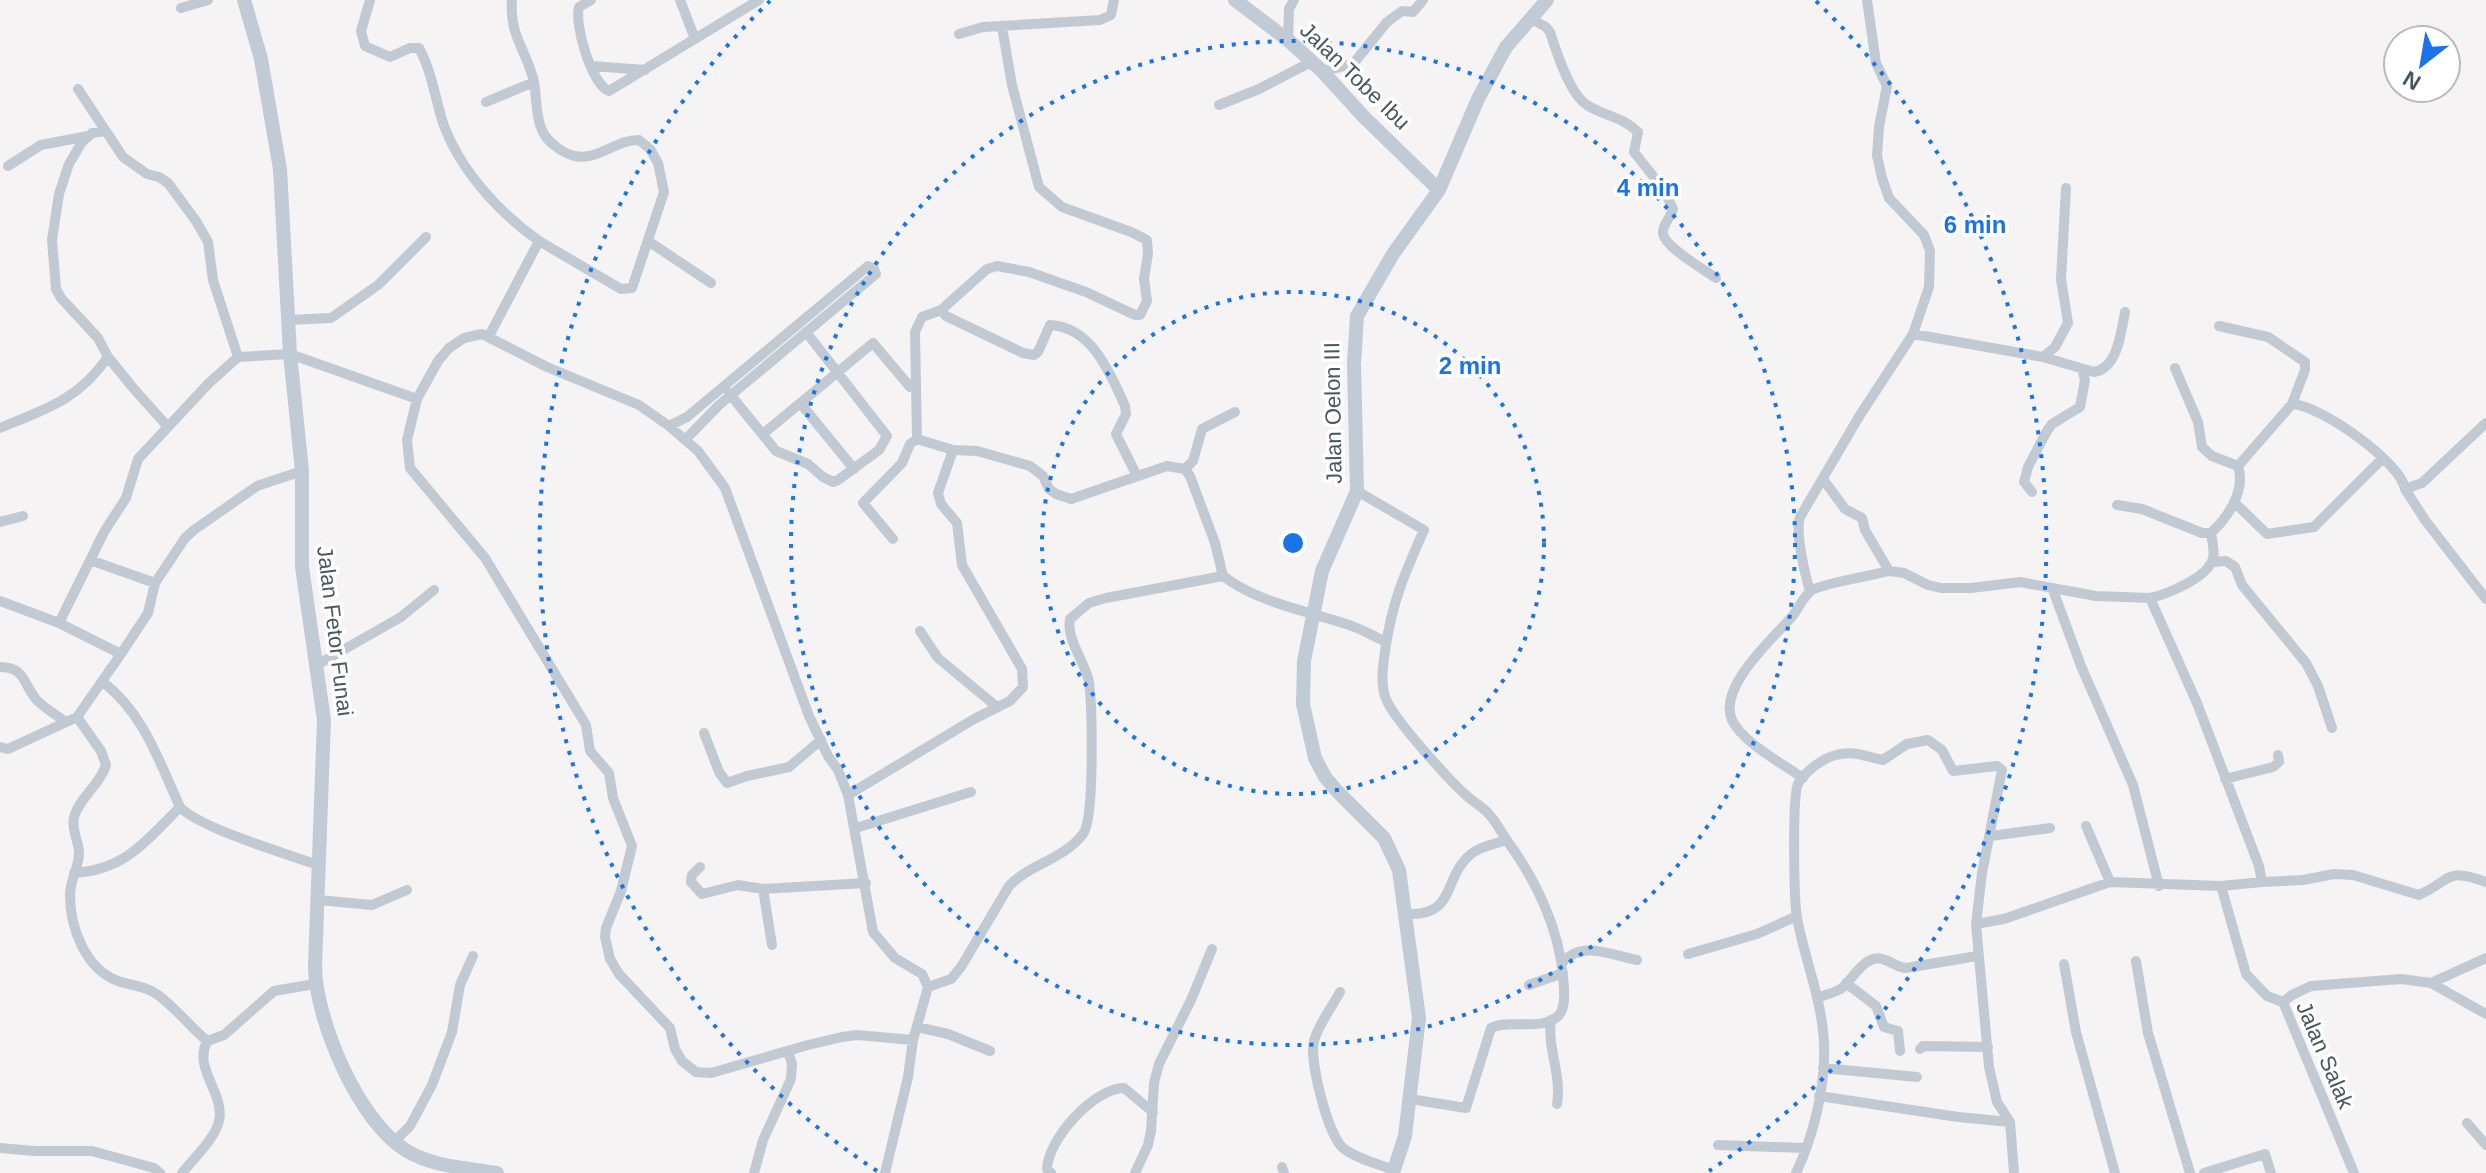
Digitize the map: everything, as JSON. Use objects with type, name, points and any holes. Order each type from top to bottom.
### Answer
[{"type":"street","points":[[181,8],[208,0]]},
{"type":"street","name":"Jalan Fetor Funai","points":[[244,0],[261,59],[276,138],[290,354],[302,471],[302,567],[325,733],[315,984],[324,1021],[355,1088],[370,1116],[394,1142],[435,1162],[497,1173]]},
{"type":"street","points":[[370,0],[361,31],[365,46],[390,57],[410,48],[419,48],[442,121],[462,162],[517,225],[625,290],[632,288],[664,192],[658,163],[650,149],[639,140],[588,157],[571,155],[547,138],[540,127],[534,82],[512,27],[512,0]]},
{"type":"street","points":[[591,0],[579,7],[577,20],[600,85],[609,91],[759,0]]},
{"type":"street","points":[[680,0],[695,39]]},
{"type":"street","points":[[959,34],[983,27],[1100,20],[1111,15],[1114,0]]},
{"type":"street","name":"Jalan Tobe Ibu","points":[[1235,0],[1253,7],[1439,190]]},
{"type":"street","points":[[1288,40],[1289,9],[1294,0]]},
{"type":"street","points":[[1219,105],[1316,66],[1353,64],[1387,22],[1402,11],[1413,12],[1423,0]]},
{"type":"street","name":"Jalan Oelon III","points":[[1394,1171],[1405,1136],[1419,1018],[1407,914],[1392,849],[1331,784],[1315,758],[1302,691],[1304,661],[1326,560],[1357,491],[1354,364],[1357,316],[1393,254],[1439,190],[1506,47],[1547,0]]},
{"type":"street","points":[[1810,591],[1797,528],[1809,500],[1913,334],[1929,287],[1930,251],[1924,235],[1889,198],[1877,156],[1887,86],[1876,63],[1867,0]]},
{"type":"street","points":[[1530,18],[1550,32],[1579,99],[1589,107],[1630,124],[1638,132],[1634,152],[1664,190],[1673,209],[1662,229],[1663,237],[1716,278]]},
{"type":"street","points":[[917,439],[915,332],[922,317],[941,310],[987,269],[997,266],[1029,272],[1086,292],[1135,315],[1140,315],[1146,306],[1144,279],[1147,240],[1062,207],[1039,187],[1012,85],[1002,27]]},
{"type":"street","points":[[592,66],[645,70]]},
{"type":"street","points":[[486,102],[534,82]]},
{"type":"street","points":[[78,89],[132,166],[168,183],[196,221],[208,242],[217,294],[238,357]]},
{"type":"street","points":[[8,166],[41,145],[105,131]]},
{"type":"street","points":[[88,136],[69,164],[53,217],[52,249],[58,294],[98,338],[108,357],[168,427]]},
{"type":"street","points":[[2043,357],[2055,347],[2068,323],[2061,279],[2066,188]]},
{"type":"street","points":[[289,320],[331,318],[378,285],[426,237]]},
{"type":"street","points":[[489,336],[539,241]]},
{"type":"street","points":[[648,241],[711,283]]},
{"type":"street","points":[[669,426],[687,417],[723,385],[802,327],[876,274],[874,269],[868,266],[802,327],[732,396],[697,425],[685,440]]},
{"type":"street","points":[[941,310],[946,316],[1023,353],[1034,355],[1038,352],[1050,325],[1071,331],[1091,343],[1125,406],[1126,414],[1117,436],[1137,476]]},
{"type":"street","points":[[1913,334],[2043,357],[2094,372],[2106,367],[2119,345],[2125,312]]},
{"type":"street","points":[[2219,326],[2268,337],[2305,362],[2292,404],[2238,466]]},
{"type":"street","points":[[723,385],[776,451],[808,464],[833,482],[854,469],[879,450],[887,436],[802,327]]},
{"type":"street","points":[[885,1173],[908,1077],[913,1040],[928,987],[922,974],[895,958],[873,932],[848,795],[809,716],[725,488],[698,451],[639,405],[547,367],[489,336],[473,335],[449,348],[438,361],[417,399],[407,440],[410,468],[495,573],[580,714],[588,732],[590,751],[609,773],[613,798],[632,846],[629,866],[605,937],[613,967],[659,1014],[670,1028],[675,1049],[682,1061],[696,1072],[711,1073],[857,1035],[913,1040]]},
{"type":"street","points":[[763,434],[873,343],[910,387]]},
{"type":"street","points":[[59,623],[104,532],[126,498],[134,464],[209,383],[238,357],[290,354],[417,399]]},
{"type":"street","points":[[0,428],[63,402],[108,357]]},
{"type":"street","points":[[2175,368],[2198,422],[2202,447],[2208,454],[2238,466]]},
{"type":"street","points":[[2032,492],[2024,482],[2028,467],[2052,424],[2080,407],[2085,380],[2082,369]]},
{"type":"street","points":[[801,404],[854,469]]},
{"type":"street","points":[[2292,404],[2314,409],[2343,425],[2382,459],[2405,483],[2405,489],[2425,520],[2486,599]]},
{"type":"street","points":[[1185,469],[1193,461],[1202,429],[1235,412]]},
{"type":"street","points":[[2405,489],[2422,483],[2486,423]]},
{"type":"street","points":[[917,439],[1030,466],[1043,476],[1049,489],[1071,499],[1167,466],[1185,469],[1215,543],[1223,576],[1234,584],[1313,616],[1346,624],[1386,642]]},
{"type":"street","points":[[893,539],[863,503],[902,463],[910,444],[917,439]]},
{"type":"street","points":[[848,795],[1021,692],[1024,680],[1022,669],[962,565],[957,523],[938,499],[953,450]]},
{"type":"street","points":[[2234,502],[2267,534],[2304,530],[2320,523],[2382,459]]},
{"type":"street","points":[[2117,505],[2142,509],[2202,533],[2211,533],[2222,523],[2234,502],[2240,477],[2238,466]]},
{"type":"street","points":[[0,747],[8,749],[77,717],[148,613],[155,583],[185,538],[266,482],[302,471]]},
{"type":"street","points":[[1823,479],[1845,509],[1862,518],[1865,530],[1889,571]]},
{"type":"street","points":[[1357,491],[1424,530],[1397,590],[1382,669],[1387,702],[1455,785],[1493,818],[1516,852],[1554,933],[1562,968],[1562,1010],[1558,1016],[1551,1020],[1491,1028],[1466,1108],[1410,1099]]},
{"type":"street","points":[[0,522],[23,516]]},
{"type":"street","points":[[1803,778],[1741,732],[1730,717],[1729,706],[1742,676],[1791,619],[1810,591],[1889,571],[1941,588],[2020,582],[2053,590],[2125,599],[2150,598],[2187,583],[2208,569],[2214,552],[2211,533]]},
{"type":"street","points":[[90,560],[155,583]]},
{"type":"street","points":[[2213,562],[2226,561],[2235,567],[2242,585],[2306,663],[2318,686],[2332,728]]},
{"type":"street","points":[[928,987],[951,979],[961,967],[1009,886],[1065,850],[1086,830],[1089,823],[1089,681],[1070,632],[1072,616],[1089,603],[1106,598],[1223,576]]},
{"type":"street","points":[[315,666],[401,617],[434,590]]},
{"type":"street","points":[[2053,590],[2081,666],[2133,785],[2159,886]]},
{"type":"street","points":[[2150,598],[2197,703],[2254,848],[2262,882]]},
{"type":"street","points":[[0,601],[59,623],[121,654]]},
{"type":"street","points":[[920,631],[938,658],[997,707]]},
{"type":"street","points":[[0,667],[10,667],[20,672],[35,697],[65,722]]},
{"type":"street","points":[[103,682],[125,700],[138,718],[186,814],[204,824],[318,865]]},
{"type":"street","points":[[77,717],[101,751],[106,765],[97,785],[74,816],[79,852],[70,898],[78,940],[106,975],[157,994],[207,1041]]},
{"type":"street","points":[[704,733],[719,772],[727,783],[789,767],[821,740]]},
{"type":"street","points":[[1796,1173],[1812,1130],[1824,1044],[1818,998],[1797,916],[1798,787],[1803,778],[1826,758],[1855,753],[1883,760],[1912,742],[1931,741],[1942,750],[1953,771],[2001,768],[1982,873],[1976,924],[1977,956],[1995,1093],[2010,1122],[2014,1173]]},
{"type":"street","points":[[2225,779],[2273,767],[2279,762],[2278,755]]},
{"type":"street","points":[[856,828],[971,792]]},
{"type":"street","points":[[74,873],[94,872],[123,860],[180,807]]},
{"type":"street","points":[[2086,826],[2110,882]]},
{"type":"street","points":[[1991,836],[2050,828]]},
{"type":"street","points":[[1407,914],[1424,915],[1435,910],[1472,853],[1507,840]]},
{"type":"street","points":[[700,867],[692,875],[691,882],[702,894],[738,885],[763,889],[866,883]]},
{"type":"street","points":[[1976,924],[2004,919],[2110,882],[2221,886],[2303,880],[2334,874],[2353,875],[2419,895],[2440,880],[2455,875],[2486,882]]},
{"type":"street","name":"Jalan Salak","points":[[2221,886],[2246,974],[2267,996],[2283,1002],[2354,1173]]},
{"type":"street","points":[[763,889],[772,945]]},
{"type":"street","points":[[318,900],[372,905],[407,890]]},
{"type":"street","points":[[1688,954],[1757,934],[1797,916]]},
{"type":"street","points":[[1135,1173],[1148,1145],[1159,1064],[1212,949]]},
{"type":"street","points":[[1529,985],[1562,968],[1575,951],[1587,949],[1637,960]]},
{"type":"street","points":[[394,1142],[410,1126],[432,1085],[452,1032],[460,985],[473,956]]},
{"type":"street","points":[[1818,998],[1841,989],[1855,972],[1879,958],[1906,968],[1977,956]]},
{"type":"street","points":[[2431,983],[2486,958]]},
{"type":"street","points":[[2136,961],[2148,1033],[2190,1173]]},
{"type":"street","points":[[2064,964],[2076,1032],[2115,1173]]},
{"type":"street","points":[[2283,1002],[2311,986],[2401,979],[2431,983],[2486,1014]]},
{"type":"street","points":[[1846,983],[1876,1006],[1884,1027],[1898,1031],[1900,1051]]},
{"type":"street","points":[[207,1041],[224,1035],[274,991],[315,984]]},
{"type":"street","points":[[1340,992],[1313,1042],[1315,1068],[1331,1128],[1347,1151],[1394,1171]]},
{"type":"street","points":[[1551,1020],[1551,1053],[1560,1087],[1557,1104]]},
{"type":"street","points":[[917,1027],[948,1034],[990,1051]]},
{"type":"street","points":[[182,1173],[213,1133],[220,1117],[202,1055],[207,1041]]},
{"type":"street","points":[[1920,1049],[1932,1045],[1988,1047]]},
{"type":"street","points":[[754,1173],[763,1140],[791,1079],[792,1064],[788,1051]]},
{"type":"street","points":[[1823,1068],[1917,1077]]},
{"type":"street","points":[[1051,1173],[1047,1169],[1049,1157],[1064,1129],[1107,1093],[1124,1088],[1153,1112]]},
{"type":"street","points":[[1819,1096],[2010,1122]]},
{"type":"street","points":[[2467,1123],[2486,1145]]},
{"type":"street","points":[[1718,1145],[1805,1148]]},
{"type":"street","points":[[0,1148],[92,1151],[154,1168],[160,1173]]},
{"type":"street","points":[[2204,1173],[2265,1154],[2271,1173]]}]
